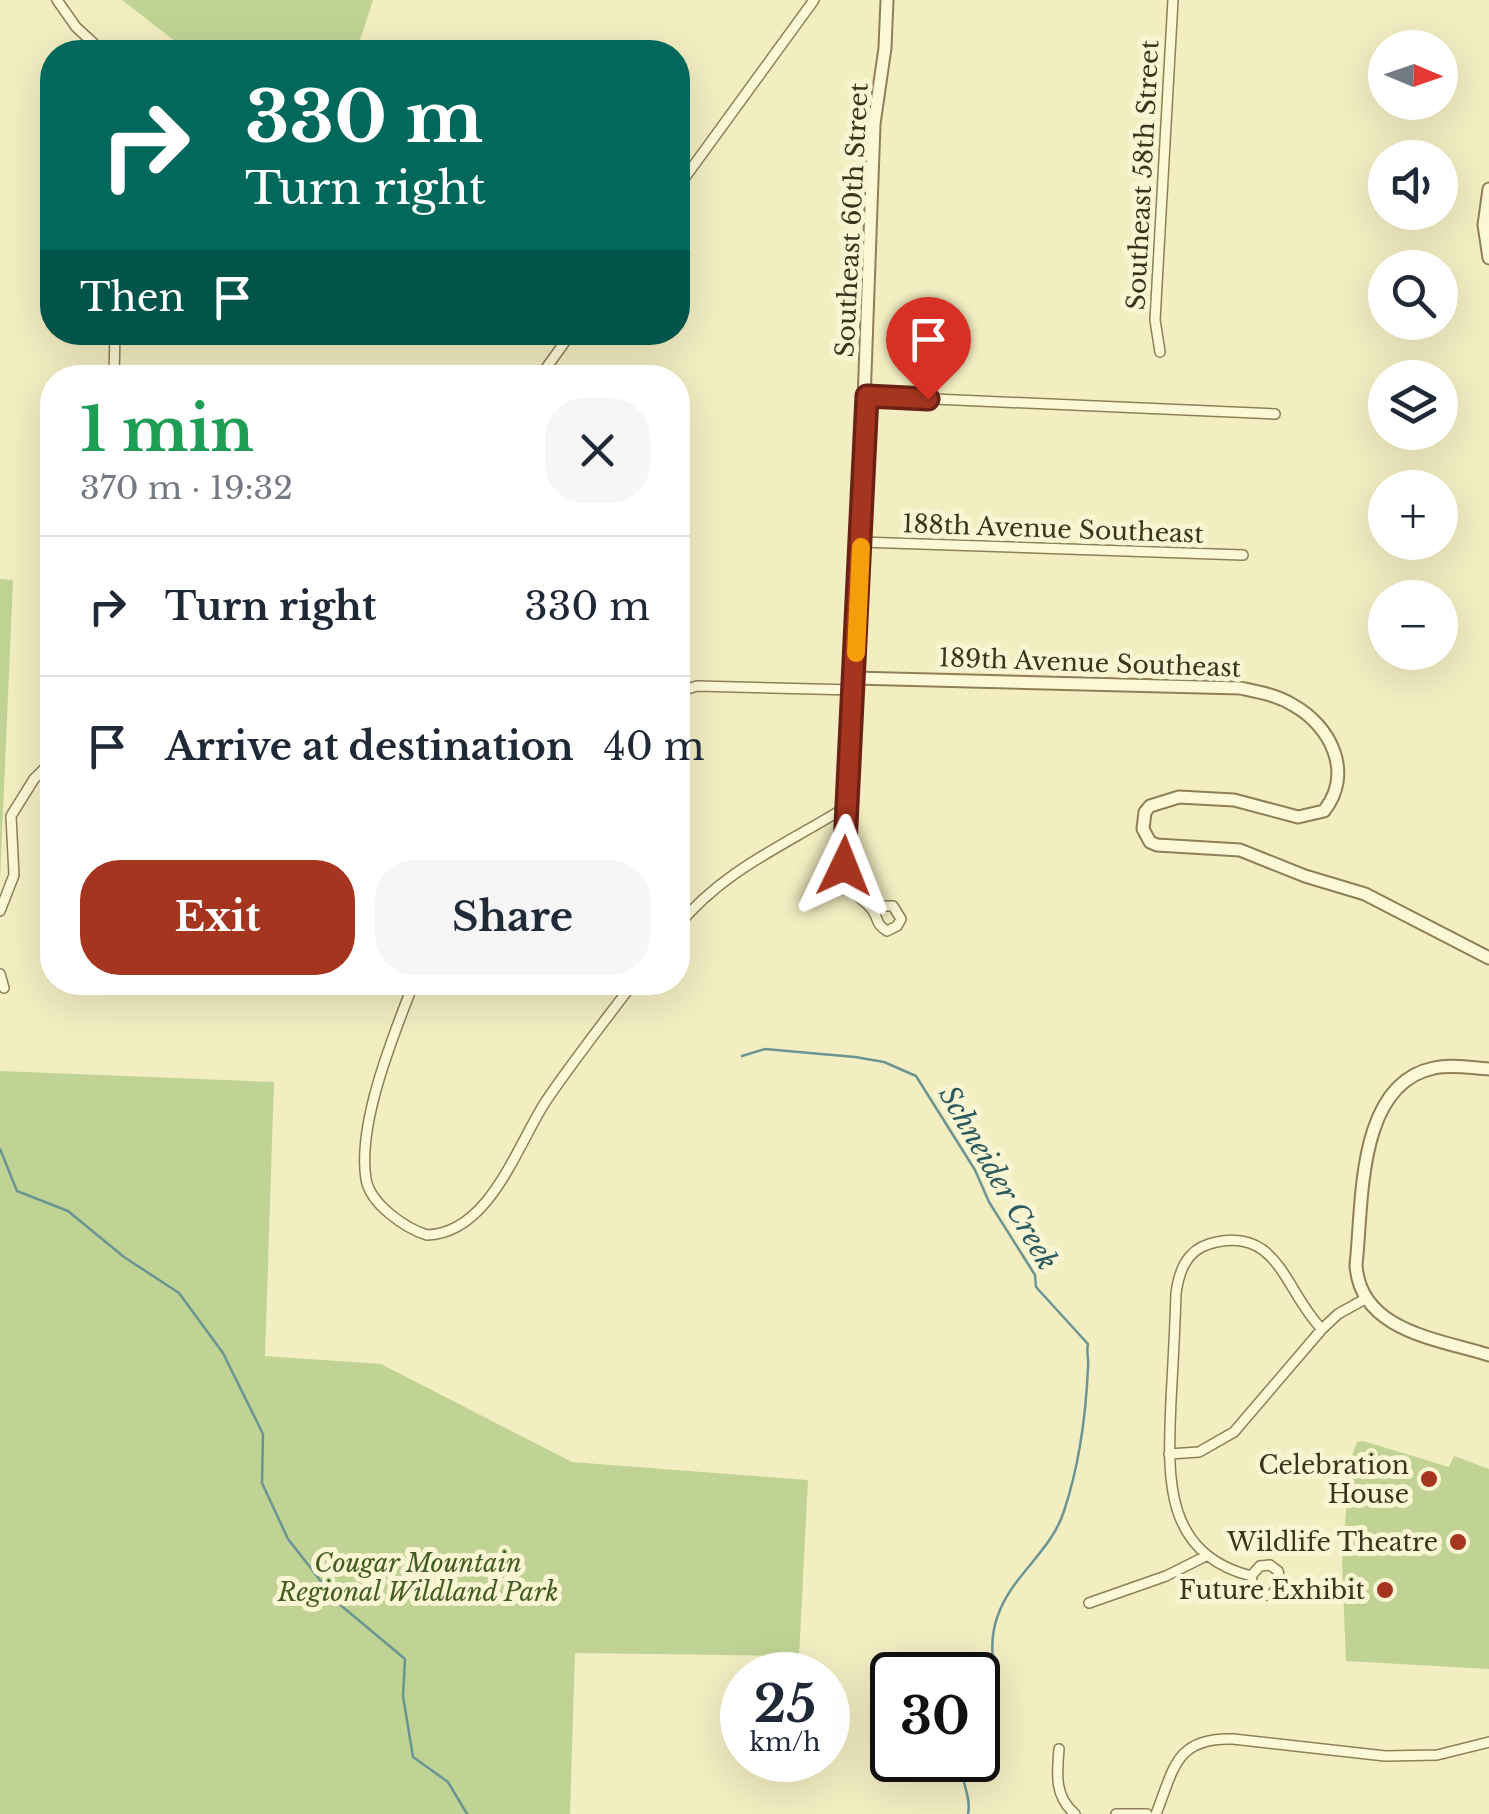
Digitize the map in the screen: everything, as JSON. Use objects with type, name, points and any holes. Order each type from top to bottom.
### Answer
[{"type":"street","points":[[57,0],[90,40]]},
{"type":"street","points":[[690,171],[814,0]]},
{"type":"street","name":"Southeast 60th Street","points":[[873,910],[853,894],[844,880],[867,396],[874,124],[888,0]]},
{"type":"street","name":"Southeast 58th Street","points":[[1160,352],[1155,320],[1173,0]]},
{"type":"street","points":[[1489,189],[1484,225],[1489,258]]},
{"type":"street","points":[[867,396],[1275,414]]},
{"type":"street","name":"188th Avenue Southeast","points":[[861,542],[1244,556]]},
{"type":"street","name":"189th Avenue Southeast","points":[[690,688],[854,684],[1240,688],[1259,692],[1292,704],[1318,723],[1333,750],[1338,776],[1330,804],[1310,816],[1284,814],[1234,800],[1179,797],[1157,801],[1143,819],[1150,842],[1240,850],[1378,900],[1489,958]]},
{"type":"street","points":[[0,911],[14,874],[11,816],[40,773]]},
{"type":"street","points":[[690,913],[731,875],[846,807]]},
{"type":"street","points":[[0,974],[4,988]]},
{"type":"street","points":[[409,995],[380,1078],[370,1124],[366,1178],[376,1197],[410,1228],[427,1236],[459,1224],[491,1196],[544,1104],[624,995]]},
{"type":"street","points":[[1489,1069],[1446,1066],[1426,1070],[1402,1082],[1384,1104],[1367,1160],[1356,1265],[1357,1278],[1373,1310],[1394,1324],[1489,1354]]},
{"type":"street","points":[[1251,1576],[1218,1565],[1192,1541],[1170,1482],[1176,1292],[1186,1261],[1212,1243],[1235,1242],[1264,1249],[1322,1330]]},
{"type":"street","points":[[1169,1454],[1199,1452],[1234,1432],[1322,1330],[1338,1314],[1365,1299]]},
{"type":"street","points":[[1089,1602],[1190,1566],[1206,1556]]},
{"type":"street","points":[[1156,1814],[1177,1760],[1183,1751],[1204,1739],[1233,1738],[1385,1756],[1437,1755],[1489,1742]]},
{"type":"street","points":[[1059,1749],[1058,1785],[1074,1814]]},
{"type":"street","points":[[1116,1814],[1147,1814]]},
{"type":"green space","points":[[122,0],[373,0],[360,40],[174,40]]},
{"type":"green space","points":[[0,579],[13,580],[0,880]]},
{"type":"green space","name":"Cougar Mountain Regional Wildland Park","points":[[0,1071],[274,1082],[265,1356],[381,1364],[572,1462],[808,1480],[799,1652],[575,1653],[570,1814],[0,1814]]},
{"type":"green space","points":[[1357,1442],[1449,1467],[1454,1456],[1489,1469],[1489,1669],[1346,1661],[1342,1561],[1350,1461]]},
{"type":"waterway","name":"Schneider Creek","points":[[742,1056],[765,1049],[855,1057],[884,1062],[916,1076],[1035,1275],[1036,1287],[1088,1344],[1078,1458],[1064,1511],[1050,1539],[1004,1601],[994,1630],[992,1652]]},
{"type":"waterway","points":[[0,1149],[17,1191],[68,1211],[124,1257],[179,1293],[223,1353],[263,1434],[262,1483],[288,1539],[338,1603],[405,1659],[403,1696],[413,1757],[448,1782],[467,1814]]},
{"type":"waterway","name":"Schneider Creek","points":[[964,1782],[968,1814]]},
{"type":"slow traffic","points":[[856,653],[861,547]]},
{"type":"place","name":"Celebration House","points":[[1429,1479]]},
{"type":"place","name":"Wildlife Theatre","points":[[1458,1542]]},
{"type":"place","name":"Future Exhibit","points":[[1385,1590]]},
{"type":"route","points":[[844,866],[867,396],[928,399]]}]
